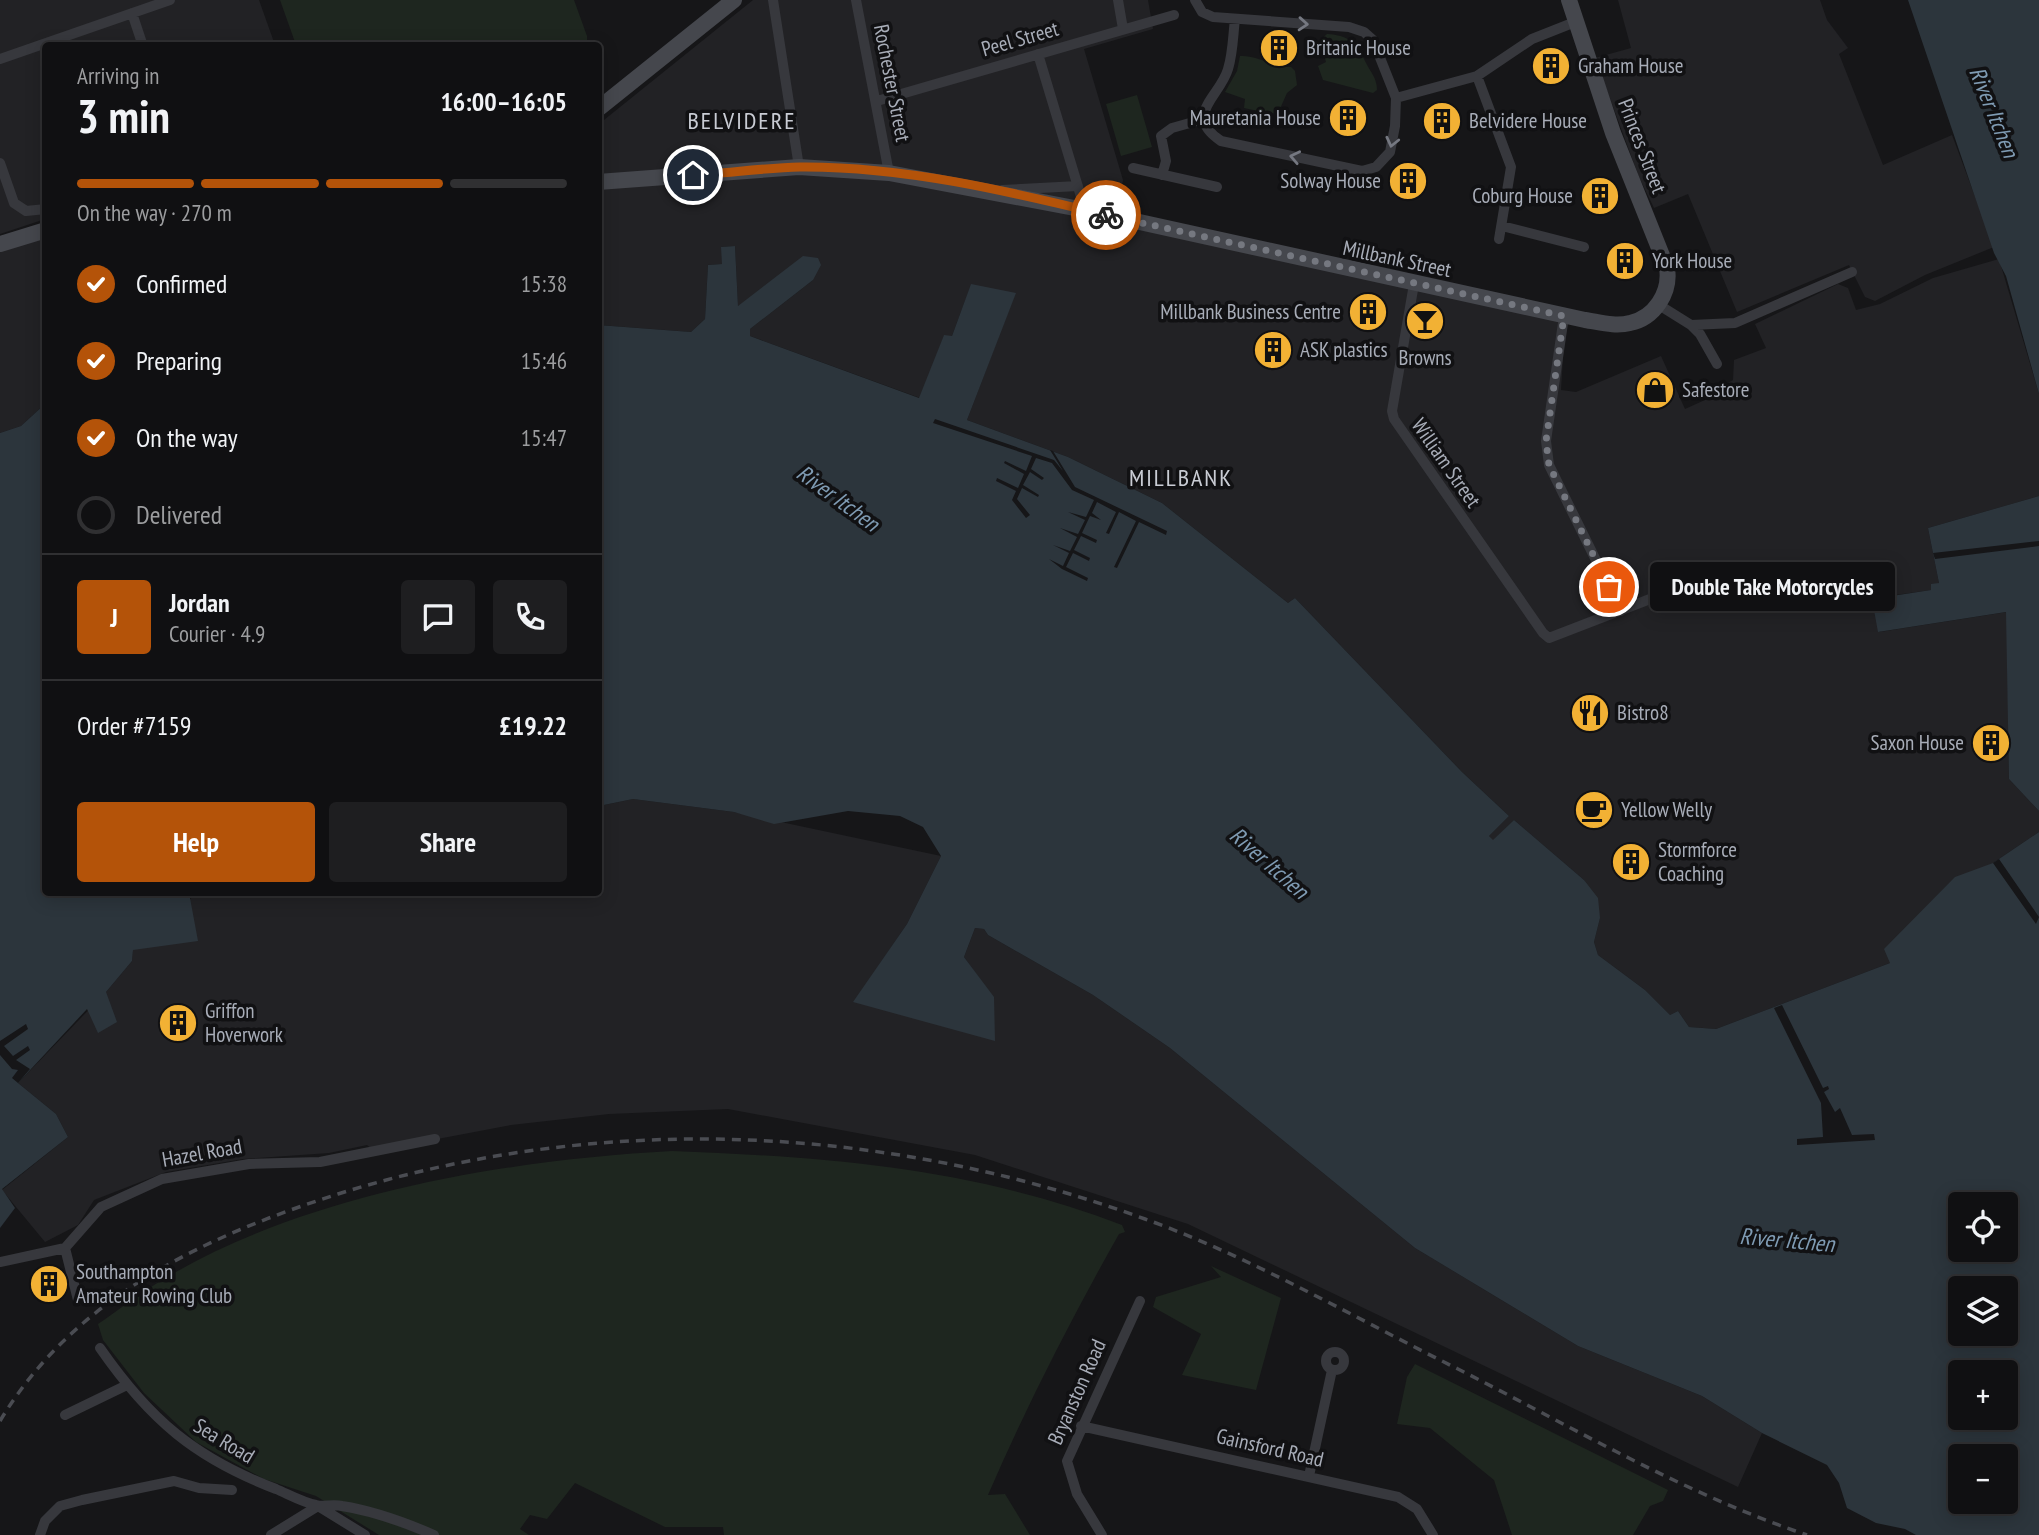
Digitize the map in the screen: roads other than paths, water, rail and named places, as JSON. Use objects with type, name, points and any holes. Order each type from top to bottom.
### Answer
[{"type":"street","points":[[51,42],[170,0]]},
{"type":"street","points":[[602,106],[734,0]]},
{"type":"street","points":[[773,0],[799,167]]},
{"type":"street","name":"Rochester Street","points":[[856,0],[889,173]]},
{"type":"street","points":[[1118,0],[1123,29]]},
{"type":"street","points":[[1195,0],[1207,16],[1349,27],[1364,32],[1379,53],[1396,98],[1390,152],[1376,167],[1362,171],[1221,141],[1212,135],[1204,119],[1208,100],[1228,69],[1235,19]]},
{"type":"street","name":"Princes Street","points":[[1569,0],[1614,133],[1667,268],[1668,277],[1659,304]]},
{"type":"street","points":[[132,13],[142,42]]},
{"type":"street","name":"Peel Street","points":[[877,101],[1174,15]]},
{"type":"street","points":[[1396,98],[1477,76],[1532,39],[1575,22]]},
{"type":"street","points":[[0,60],[42,45]]},
{"type":"street","points":[[1038,54],[1085,210]]},
{"type":"street","points":[[1477,76],[1509,155],[1511,167],[1499,239]]},
{"type":"street","points":[[1162,175],[1166,161],[1161,136],[1165,131],[1204,119]]},
{"type":"street","points":[[0,163],[14,203],[26,211],[42,209]]},
{"type":"street","name":"Millbank Street","points":[[602,182],[799,167],[889,173],[992,190],[1564,316],[1619,324],[1630,323],[1659,304]]},
{"type":"street","points":[[1133,168],[1217,187]]},
{"type":"street","points":[[992,190],[1078,186]]},
{"type":"street","points":[[1502,226],[1584,247]]},
{"type":"street","points":[[0,244],[42,231]]},
{"type":"street","points":[[1691,325],[1735,323],[1852,272]]},
{"type":"street","name":"William Street","points":[[1414,284],[1392,411],[1394,419],[1500,574],[1549,638],[1621,611]]},
{"type":"street","points":[[1659,304],[1700,334],[1717,364]]},
{"type":"street","points":[[1564,316],[1546,441],[1549,465],[1621,611],[1707,577]]},
{"type":"street","name":"Hazel Road","points":[[65,1248],[100,1206],[162,1179],[250,1164],[320,1162],[435,1139]]},
{"type":"street","points":[[0,1262],[65,1248],[78,1300]]},
{"type":"street","name":"Bryanston Road","points":[[1102,1535],[1069,1476],[1068,1454],[1140,1301]]},
{"type":"street","name":"Sea Road","points":[[100,1348],[127,1385],[162,1422],[230,1472],[317,1506],[336,1505],[362,1509],[434,1535]]},
{"type":"street","points":[[1309,1476],[1332,1370]]},
{"type":"street","points":[[65,1415],[127,1385]]},
{"type":"street","name":"Gainsford Road","points":[[1081,1426],[1398,1497],[1417,1509],[1433,1535]]},
{"type":"street","points":[[40,1535],[45,1521],[60,1506],[71,1503],[174,1481],[211,1484],[232,1490]]},
{"type":"street","points":[[271,1535],[317,1506],[365,1535]]},
{"type":"street","points":[[352,1527],[362,1509]]},
{"type":"water","name":"River Itchen","points":[[1908,0],[2039,0],[2039,394],[2006,276],[1994,253]]},
{"type":"water","name":"River Itchen","points":[[735,246],[738,306],[803,256],[818,258],[821,265],[813,280],[750,329],[750,336],[919,398],[944,335],[952,336],[971,284],[1016,293],[967,420],[1068,457],[1162,503],[1288,603],[1295,598],[1462,772],[1509,816],[1489,836],[1493,840],[1514,820],[1584,880],[1598,898],[1600,918],[1594,942],[1598,955],[1645,990],[1670,1015],[1678,1011],[1689,1027],[1716,1029],[1890,963],[1884,949],[1955,877],[1993,863],[2039,832],[2039,1535],[1916,1535],[1905,1529],[1876,1523],[1847,1508],[1839,1483],[1827,1465],[1762,1433],[1702,1396],[1578,1346],[1415,1248],[1170,1048],[1093,995],[988,935],[984,929],[975,928],[964,957],[994,997],[995,1041],[853,1002],[907,924],[941,856],[923,827],[900,816],[848,811],[774,824],[734,812],[633,799],[602,805],[602,325],[691,332],[705,319],[708,265],[722,264],[721,247]]},
{"type":"water","points":[[42,407],[42,896],[193,896],[190,898],[198,941],[133,950],[132,961],[106,992],[117,1022],[98,1033],[87,1009],[18,1083],[56,1114],[68,1137],[2,1189],[15,1208],[0,1228],[0,433],[21,426]]},
{"type":"water","points":[[2039,496],[2039,811],[2009,779],[2006,612],[1878,632],[1872,599],[1931,590],[1931,584],[1939,583],[1928,528]]},
{"type":"railway","points":[[0,1421],[30,1377],[65,1339],[105,1306],[147,1277],[193,1252],[289,1211],[338,1194],[438,1167],[539,1150],[641,1140],[743,1140],[845,1147],[946,1163],[1046,1187],[1145,1219],[1264,1270],[1673,1480],[1807,1535]]},
{"type":"place","name":"Britanic House","points":[[1279,48]]},
{"type":"place","name":"Graham House","points":[[1551,66]]},
{"type":"place","name":"Mauretania House","points":[[1348,118]]},
{"type":"place","name":"Belvidere House","points":[[1442,121]]},
{"type":"place","name":"Solway House","points":[[1408,181]]},
{"type":"place","name":"Coburg House","points":[[1600,196]]},
{"type":"place","name":"York House","points":[[1625,261]]},
{"type":"place","name":"Millbank Business Centre","points":[[1368,312]]},
{"type":"place","name":"Browns","points":[[1425,321]]},
{"type":"place","name":"ASK plastics","points":[[1273,350]]},
{"type":"place","name":"Safestore","points":[[1655,390]]},
{"type":"place","name":"Double Take Motorcycles","points":[[1609,587]]},
{"type":"place","name":"Bistro8","points":[[1590,713]]},
{"type":"place","name":"Saxon House","points":[[1991,743]]},
{"type":"place","name":"Yellow Welly","points":[[1594,810]]},
{"type":"place","name":"Stormforce Coaching","points":[[1631,862]]},
{"type":"place","name":"Griffon Hoverwork","points":[[178,1023]]},
{"type":"place","name":"Southampton Amateur Rowing Club","points":[[49,1284]]},
{"type":"district","name":"BELVIDERE","points":[[742,121]]},
{"type":"district","name":"MILLBANK","points":[[1181,478]]}]
